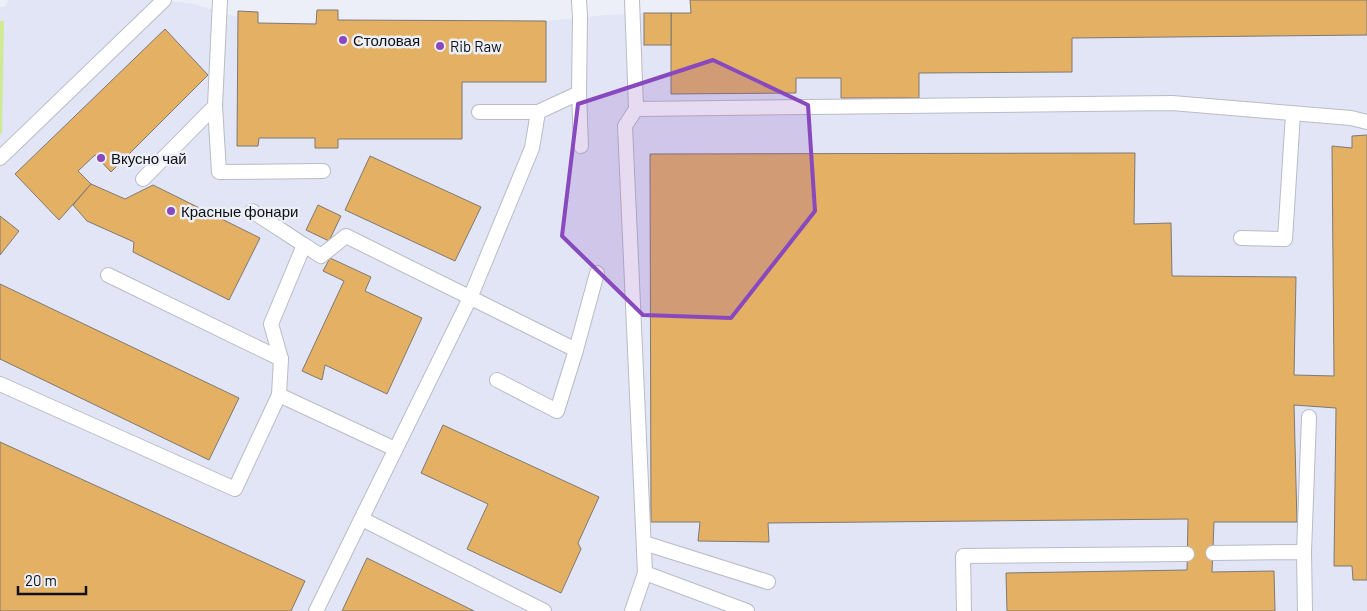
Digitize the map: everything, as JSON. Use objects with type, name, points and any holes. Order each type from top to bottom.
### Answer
[{"type":"lane","points":[[0,158],[164,0]]},
{"type":"lane","points":[[220,0],[215,106],[219,172],[323,171]]},
{"type":"lane","points":[[579,0],[581,146]]},
{"type":"lane","points":[[632,0],[636,109],[625,126],[645,573],[632,611]]},
{"type":"lane","points":[[478,112],[538,112],[579,94]]},
{"type":"lane","points":[[636,109],[1172,103],[1351,118],[1367,122]]},
{"type":"lane","points":[[143,179],[215,106]]},
{"type":"lane","points":[[316,611],[470,298],[532,148],[538,112]]},
{"type":"lane","points":[[1240,238],[1285,239],[1293,114]]},
{"type":"lane","points":[[252,211],[321,256],[346,236],[576,350]]},
{"type":"lane","points":[[0,384],[235,490],[279,395],[281,359],[271,324],[304,245]]},
{"type":"lane","points":[[497,380],[557,411],[597,273]]},
{"type":"lane","points":[[108,275],[281,359]]},
{"type":"lane","points":[[279,395],[395,449]]},
{"type":"lane","points":[[1305,611],[1304,552],[1309,417]]},
{"type":"lane","points":[[362,519],[544,611]]},
{"type":"lane","points":[[644,543],[768,582]]},
{"type":"lane","points":[[1213,553],[1304,552]]},
{"type":"lane","points":[[964,611],[964,556],[1187,554]]},
{"type":"lane","points":[[645,573],[747,611]]},
{"type":"highlighted area","points":[[713,60],[808,105],[815,211],[731,318],[643,315],[562,236],[578,104]]},
{"type":"shaded area","points":[[9,0],[149,0],[190,3],[258,23],[546,21],[607,15],[690,13],[690,0],[1367,0],[1367,611],[0,611],[0,7],[4,7]]},
{"type":"green space","points":[[0,21],[4,21],[2,133],[0,135]]},
{"type":"building","points":[[690,0],[1367,0],[1367,35],[1072,38],[1072,72],[919,73],[919,98],[841,98],[841,78],[796,78],[796,93],[671,94],[671,13],[691,13]]},
{"type":"building","points":[[317,10],[338,10],[338,20],[546,21],[546,82],[462,82],[462,139],[338,139],[338,148],[315,148],[315,138],[259,138],[258,146],[237,146],[238,11],[258,12],[258,23],[316,24]]},
{"type":"building","points":[[644,13],[671,13],[671,45],[644,45]]},
{"type":"building","points":[[165,29],[208,75],[111,172],[95,155],[78,171],[91,184],[59,220],[15,174]]},
{"type":"building","points":[[1367,135],[1367,580],[1353,580],[1352,566],[1334,566],[1336,408],[1294,405],[1297,522],[1214,522],[1212,572],[1274,571],[1275,611],[1007,611],[1006,573],[1187,570],[1188,519],[768,523],[769,542],[698,541],[700,522],[651,522],[650,154],[1135,153],[1134,224],[1171,223],[1172,276],[1296,277],[1294,375],[1334,376],[1332,146],[1352,148],[1352,136]]},
{"type":"building","points":[[370,156],[481,207],[455,261],[345,210]]},
{"type":"building","points":[[91,184],[125,199],[153,185],[260,238],[229,300],[133,252],[134,242],[87,221],[73,205]]},
{"type":"building","points":[[318,205],[341,216],[329,241],[306,230]]},
{"type":"building","points":[[0,216],[19,231],[0,255]]},
{"type":"building","points":[[330,258],[371,277],[365,291],[422,318],[387,394],[325,365],[322,380],[302,371],[344,281],[323,271]]},
{"type":"building","points":[[0,284],[239,398],[209,460],[0,359]]},
{"type":"building","points":[[443,425],[599,497],[578,543],[581,549],[561,593],[467,549],[488,504],[421,473]]},
{"type":"building","points":[[0,442],[305,581],[291,611],[0,611]]},
{"type":"building","points":[[367,558],[474,611],[342,611]]},
{"type":"place","name":"Столовая","points":[[343,40]]},
{"type":"place","name":"Rib Raw","points":[[440,46]]},
{"type":"place","name":"Вкусно чай","points":[[101,158]]},
{"type":"place","name":"Красные фонари","points":[[171,211]]}]
